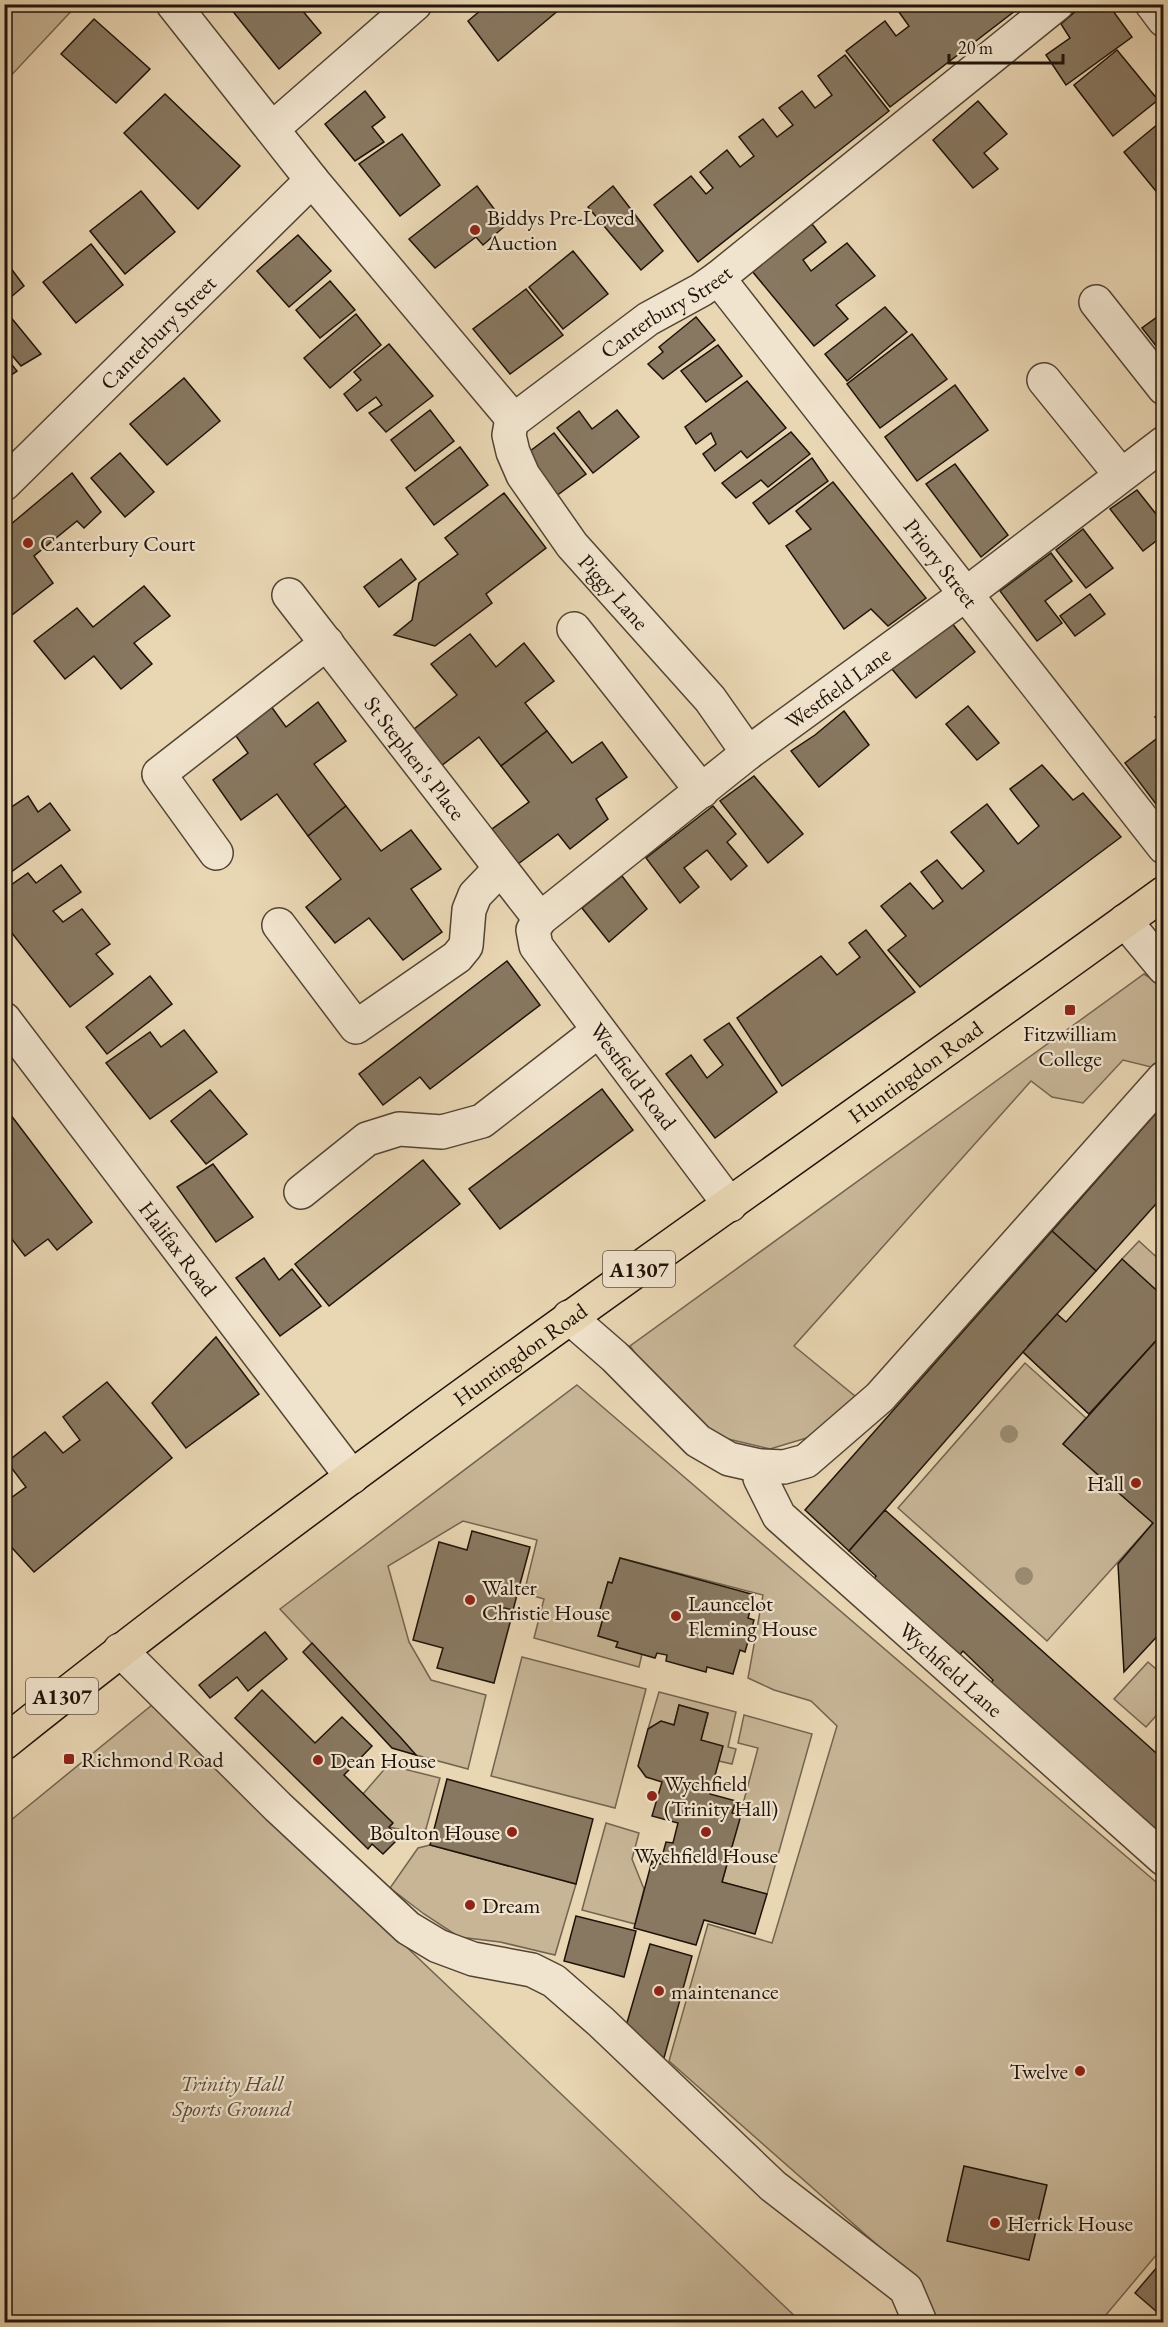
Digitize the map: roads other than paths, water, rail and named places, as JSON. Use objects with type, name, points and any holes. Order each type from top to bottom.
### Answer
[{"type":"main road","name":"Huntingdon Road","points":[[4,1743],[120,1650],[569,1317],[730,1205],[1164,893]]},
{"type":"street","points":[[172,4],[312,180],[512,418]]},
{"type":"street","points":[[272,129],[416,4]]},
{"type":"street","name":"Canterbury Street","points":[[512,418],[518,417],[648,319],[718,278],[1057,4]]},
{"type":"street","points":[[1152,4],[1164,20]]},
{"type":"street","name":"Canterbury Street","points":[[4,484],[312,180]]},
{"type":"street","name":"Priory Street","points":[[718,278],[1164,847]]},
{"type":"street","points":[[1096,302],[1164,388]]},
{"type":"street","points":[[1044,380],[1121,475]]},
{"type":"street","name":"Piggy Lane","points":[[512,418],[510,435],[513,452],[522,475],[572,545],[710,699],[748,753]]},
{"type":"street","name":"Westfield Lane","points":[[538,933],[748,753],[966,594],[1164,443]]},
{"type":"street","name":"St Stephen's Place","points":[[289,595],[500,869],[538,933]]},
{"type":"street","points":[[574,629],[702,791]]},
{"type":"street","points":[[216,853],[159,774],[327,643]]},
{"type":"street","points":[[279,924],[356,1027],[457,957],[466,946],[469,910],[475,895],[500,869]]},
{"type":"street","points":[[1125,921],[1164,968]]},
{"type":"street","name":"Westfield Road","points":[[538,933],[598,1031],[730,1205]]},
{"type":"street","name":"Halifax Road","points":[[4,1019],[351,1477]]},
{"type":"street","points":[[301,1192],[367,1139],[399,1129],[442,1132],[482,1121],[598,1031]]},
{"type":"street","points":[[569,1317],[615,1357],[698,1441],[729,1459],[760,1467],[784,1467],[806,1461],[880,1397],[1164,1078]]},
{"type":"street","name":"Wychfield Lane","points":[[760,1467],[760,1478],[779,1516],[1164,1858]]},
{"type":"street","points":[[120,1650],[262,1791],[408,1928],[438,1946],[473,1959],[532,1970],[554,1982],[601,2022],[773,2186],[906,2289],[920,2322]]},
{"type":"place","name":"Biddys Pre-Loved Auction","points":[[475,230]]},
{"type":"place","name":"Canterbury Court","points":[[28,543]]},
{"type":"place","name":"Fitzwilliam College","points":[[1070,1010]]},
{"type":"place","name":"Hall","points":[[1136,1483]]},
{"type":"place","name":"Walter Christie House","points":[[470,1600]]},
{"type":"place","name":"Launcelot Fleming House","points":[[676,1616]]},
{"type":"place","name":"Richmond Road","points":[[69,1759]]},
{"type":"place","name":"Dean House","points":[[318,1760]]},
{"type":"place","name":"Wychfield (Trinity Hall)","points":[[652,1796]]},
{"type":"place","name":"Boulton House","points":[[512,1832]]},
{"type":"place","name":"Wychfield House","points":[[706,1832]]},
{"type":"place","name":"Dream","points":[[470,1905]]},
{"type":"place","name":"maintenance","points":[[659,1991]]},
{"type":"place","name":"Twelve","points":[[1080,2071]]},
{"type":"place","name":"Herrick House","points":[[995,2223]]},
{"type":"park label","name":"Trinity Hall Sports Ground","points":[[232,2096]]}]
